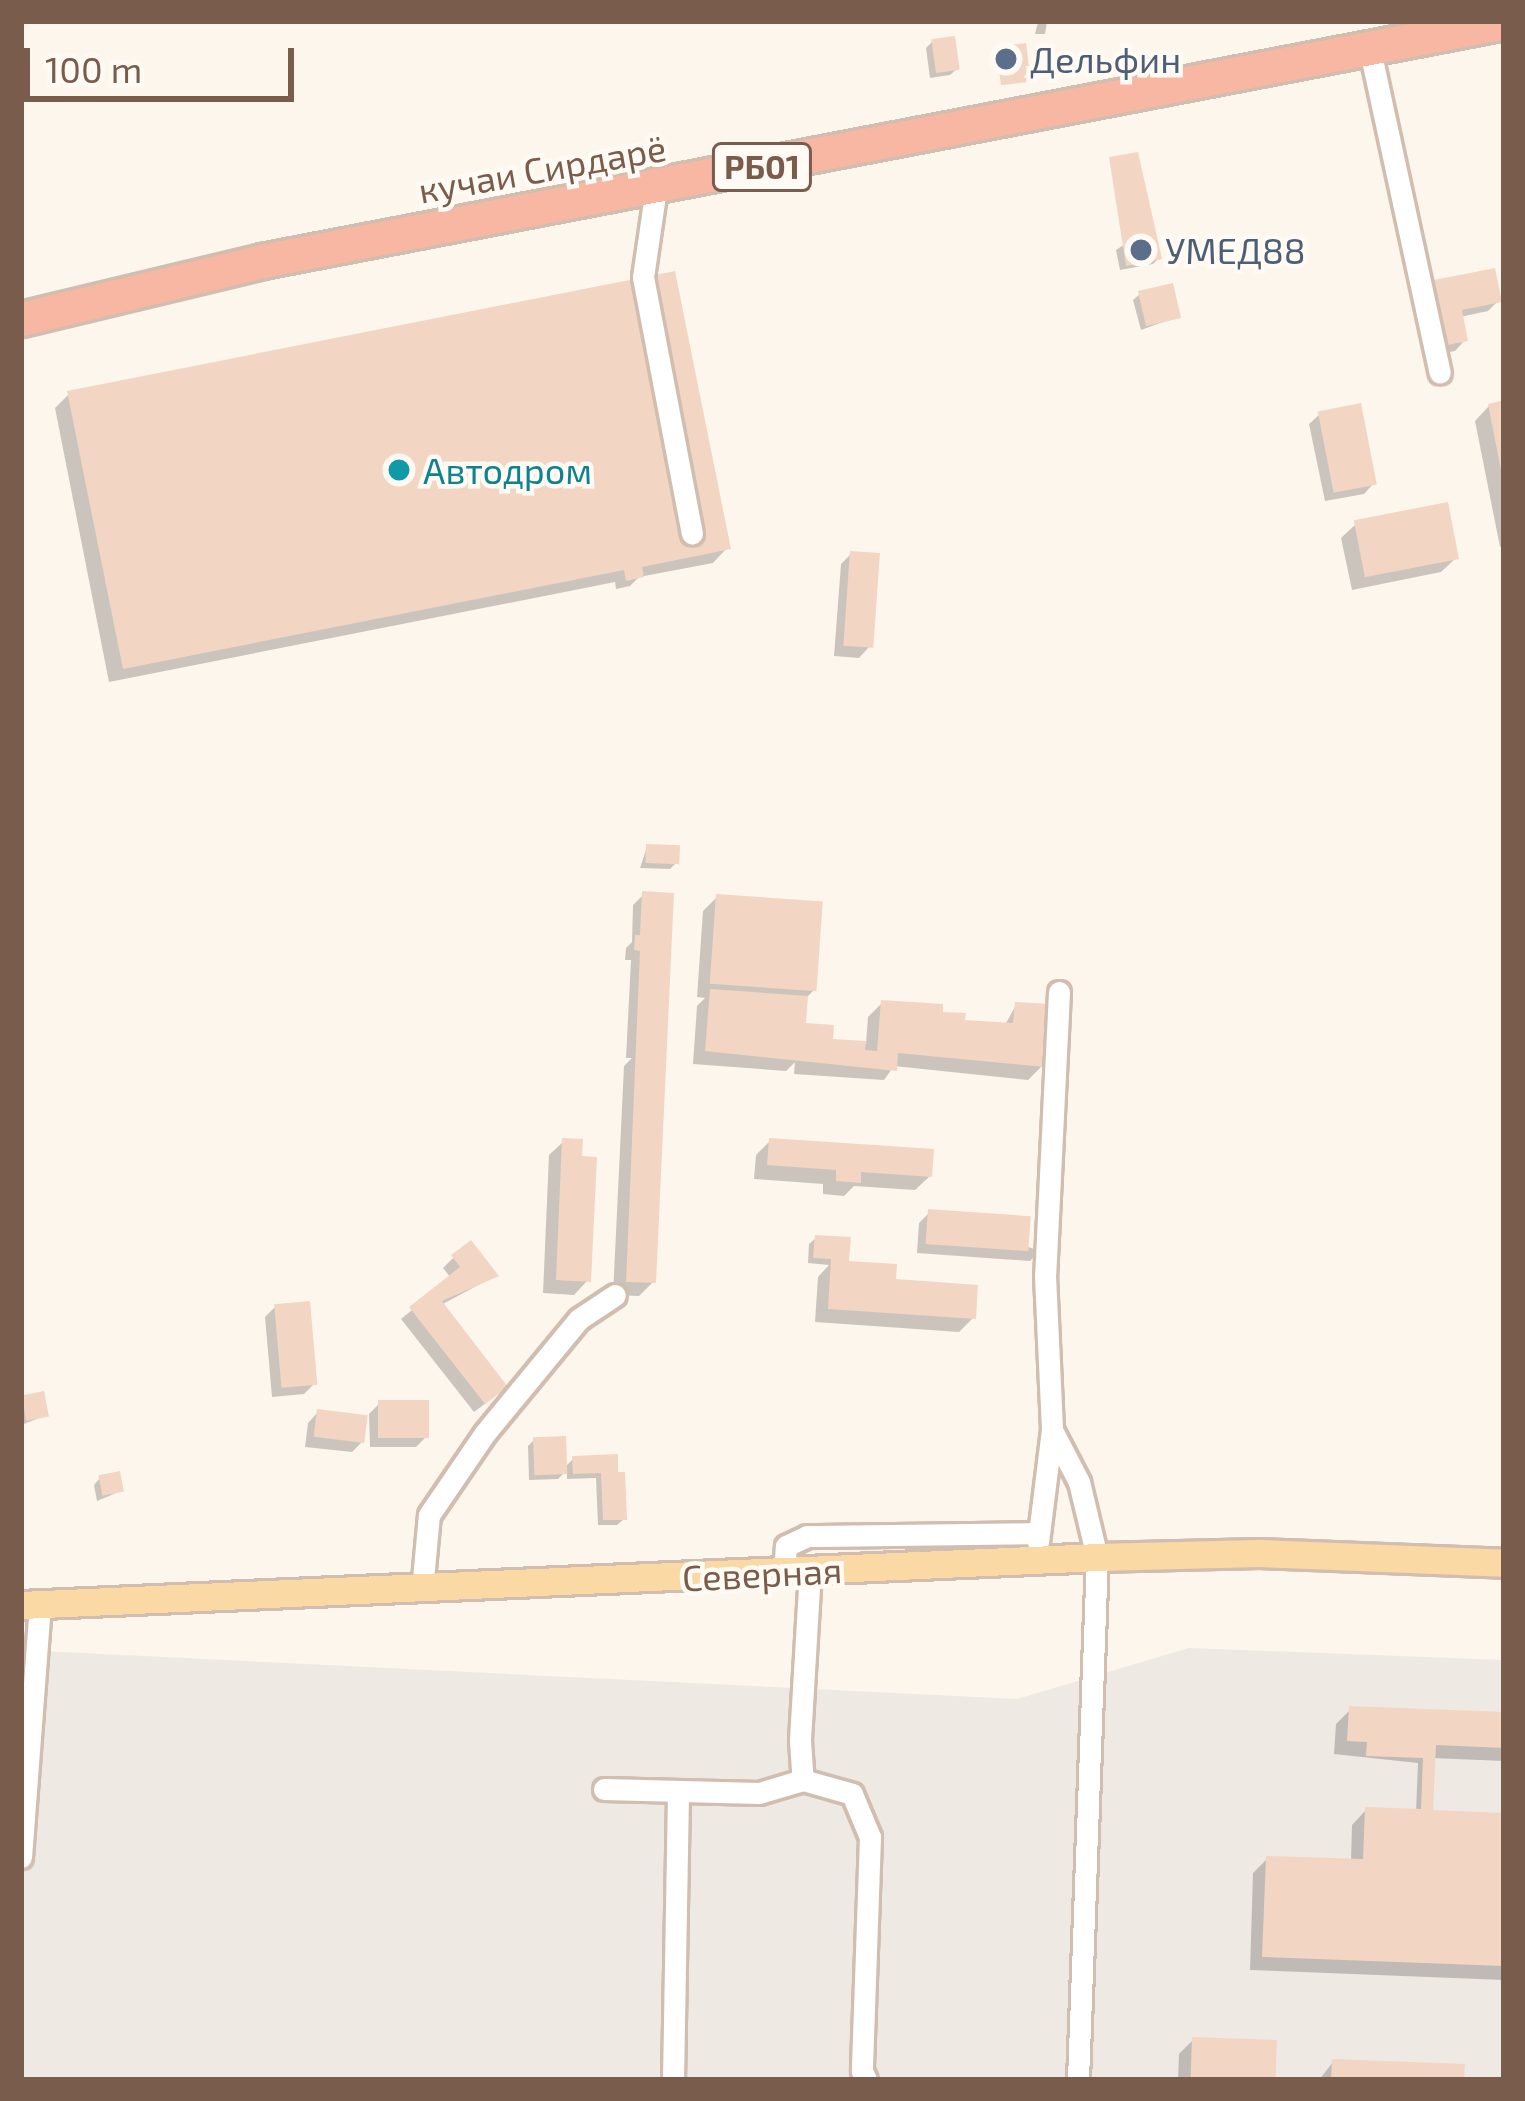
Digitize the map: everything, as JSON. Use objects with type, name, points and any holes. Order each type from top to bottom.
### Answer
[{"type":"highway","name":"РБ01","points":[[1367,41],[1426,21]]},
{"type":"highway","name":"кучаи Сирдарё","points":[[21,320],[262,261],[656,179],[1367,41],[1504,22]]},
{"type":"highway","name":"РБ01","points":[[21,296],[256,242],[656,179]]},
{"type":"main road","name":"Северная","points":[[30,1605],[797,1572],[1038,1546],[1097,1557],[1259,1553],[1504,1563]]},
{"type":"street","points":[[1367,41],[1439,373]]},
{"type":"street","points":[[656,179],[643,278],[692,533]]},
{"type":"street","points":[[1038,1546],[1052,1430],[1045,1275],[1059,992]]},
{"type":"street","points":[[422,1590],[429,1515],[485,1432],[579,1319],[615,1295]]},
{"type":"street","points":[[1052,1430],[1079,1482],[1097,1557],[1078,2080]]},
{"type":"street","points":[[797,1572],[803,1780]]},
{"type":"street","points":[[21,1857],[30,1605]]},
{"type":"street","points":[[604,1789],[759,1792],[803,1780],[852,1794],[870,1837],[862,2071],[866,2080]]},
{"type":"street","points":[[673,2080],[678,1793]]},
{"type":"shaded area","points":[[1189,1648],[1504,1660],[1504,2080],[21,2080],[21,1650],[1017,1699]]},
{"type":"building","points":[[955,36],[960,70],[936,73],[931,39]]},
{"type":"building","points":[[1026,43],[1031,82],[1001,85],[996,47]]},
{"type":"building","points":[[1138,152],[1162,259],[1126,266],[1109,157]]},
{"type":"building","points":[[1495,268],[1502,302],[1462,310],[1468,341],[1442,346],[1429,281]]},
{"type":"building","name":"Автодром","points":[[675,271],[731,549],[642,567],[644,577],[626,581],[624,570],[123,669],[67,391]]},
{"type":"building","points":[[1173,283],[1181,318],[1146,326],[1138,291]]},
{"type":"building","points":[[1504,400],[1504,475],[1502,475],[1488,404]]},
{"type":"building","points":[[1361,403],[1377,484],[1334,493],[1318,411]]},
{"type":"building","points":[[1448,502],[1459,559],[1365,577],[1354,520]]},
{"type":"building","points":[[850,551],[880,553],[873,648],[843,646]]},
{"type":"building","points":[[646,844],[680,845],[679,864],[645,863]]},
{"type":"building","points":[[642,891],[674,893],[656,1283],[626,1282],[640,951],[634,950],[635,935],[640,935]]},
{"type":"building","points":[[716,894],[823,901],[816,991],[710,984]]},
{"type":"building","points":[[710,989],[808,996],[806,1023],[834,1025],[833,1039],[866,1041],[865,1050],[877,1051],[881,1000],[943,1004],[943,1012],[966,1013],[965,1020],[1013,1023],[1015,1002],[1050,1004],[1045,1067],[898,1053],[897,1071],[705,1051]]},
{"type":"building","points":[[562,1138],[583,1139],[582,1156],[597,1157],[591,1282],[556,1280]]},
{"type":"building","points":[[769,1138],[934,1149],[932,1177],[861,1172],[861,1183],[836,1181],[836,1170],[767,1165]]},
{"type":"building","points":[[928,1209],[1031,1216],[1028,1251],[926,1244]]},
{"type":"building","points":[[815,1235],[851,1237],[849,1261],[897,1264],[896,1279],[978,1285],[976,1319],[828,1309],[831,1259],[813,1258]]},
{"type":"building","points":[[471,1240],[499,1276],[442,1301],[508,1387],[485,1404],[409,1307],[460,1267],[451,1255]]},
{"type":"building","points":[[310,1301],[317,1385],[281,1388],[274,1304]]},
{"type":"building","points":[[44,1391],[49,1417],[26,1421],[21,1395]]},
{"type":"building","points":[[378,1400],[429,1400],[429,1438],[378,1438]]},
{"type":"building","points":[[317,1409],[368,1415],[364,1443],[314,1437]]},
{"type":"building","points":[[566,1436],[567,1474],[534,1475],[533,1437]]},
{"type":"building","points":[[618,1454],[618,1472],[625,1472],[627,1520],[603,1520],[601,1473],[573,1474],[572,1456]]},
{"type":"building","points":[[120,1471],[124,1492],[102,1496],[98,1475]]},
{"type":"building","points":[[1349,1706],[1504,1712],[1504,1748],[1436,1745],[1433,1810],[1504,1813],[1504,1966],[1262,1957],[1266,1856],[1363,1859],[1365,1807],[1421,1809],[1423,1758],[1366,1756],[1367,1742],[1347,1741]]},
{"type":"building","points":[[1192,2037],[1277,2040],[1276,2080],[1190,2080]]},
{"type":"building","points":[[1332,2059],[1465,2064],[1464,2080],[1331,2080]]},
{"type":"place","name":"Дельфин","points":[[1006,59]]},
{"type":"place","name":"УМЕД88","points":[[1141,250]]},
{"type":"place","name":"Автодром","points":[[399,470]]}]
